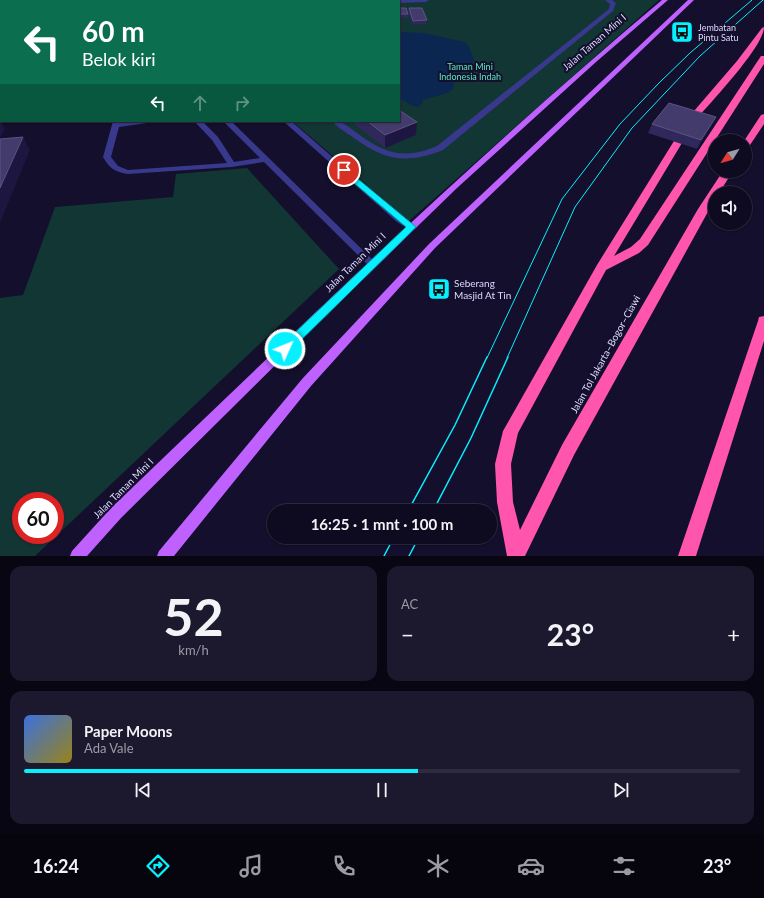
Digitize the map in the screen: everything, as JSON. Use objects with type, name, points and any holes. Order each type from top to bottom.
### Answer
[{"type":"highway","points":[[691,120],[740,63],[764,29]]},
{"type":"highway","points":[[601,268],[635,250],[644,242],[722,120],[764,58]]},
{"type":"highway","points":[[752,135],[764,117]]},
{"type":"highway","points":[[516,555],[505,502],[504,464],[511,431],[601,268],[677,143]]},
{"type":"highway","name":"Jalan Tol Jakarta–Bogor–Ciawi","points":[[516,555],[568,450],[703,209],[723,178]]},
{"type":"highway","points":[[687,556],[764,321]]},
{"type":"main road","name":"Jalan Taman Mini I","points":[[76,556],[116,513],[412,227],[542,106],[665,0]]},
{"type":"main road","points":[[164,556],[307,382],[432,246],[691,0]]},
{"type":"lane","points":[[400,1],[426,0]]},
{"type":"lane","points":[[337,122],[373,149],[386,155],[400,158],[428,154],[440,148],[611,10],[613,3],[608,0]]},
{"type":"lane","points":[[132,122],[117,123],[107,157],[112,168],[128,172],[232,165],[265,160]]},
{"type":"lane","points":[[199,122],[215,139],[232,165]]},
{"type":"lane","points":[[228,122],[372,265]]},
{"type":"lane","points":[[288,122],[400,220],[412,227]]},
{"type":"green space","name":"Taman Mini Indonesia Indah","points":[[400,0],[659,0],[409,221],[293,122],[400,122]]},
{"type":"green space","points":[[247,168],[339,269],[64,529],[64,492],[12,492],[12,544],[48,544],[35,556],[0,556],[0,298],[23,295],[55,207],[173,197],[176,174]]},
{"type":"water","points":[[400,32],[424,33],[464,42],[468,45],[474,60],[469,67],[456,77],[452,90],[447,93],[423,100],[422,104],[417,107],[400,99]]},
{"type":"building","points":[[400,8],[406,8],[408,14],[400,14]]},
{"type":"building","points":[[409,8],[422,8],[427,20],[413,21]]},
{"type":"building","points":[[669,103],[716,117],[701,140],[652,124]]},
{"type":"building","points":[[400,111],[417,122],[385,135],[368,122],[400,122]]},
{"type":"building","points":[[23,137],[0,188],[0,139]]},
{"type":"tram line","points":[[487,358],[562,199],[620,124],[659,83],[690,53],[752,0]]},
{"type":"tram line","points":[[507,358],[575,207],[632,128],[700,56],[763,0]]},
{"type":"tram line","points":[[412,504],[455,425],[487,357]]},
{"type":"tram line","points":[[437,504],[471,438],[508,357]]},
{"type":"tram line","points":[[384,556],[390,544]]},
{"type":"tram line","points":[[409,556],[415,544]]},
{"type":"place","name":"Jembatan Pintu Satu","points":[[682,32]]},
{"type":"place","name":"Seberang Masjid At Tin","points":[[439,289]]},
{"type":"route","points":[[285,349],[412,227],[400,220],[344,170]]}]
